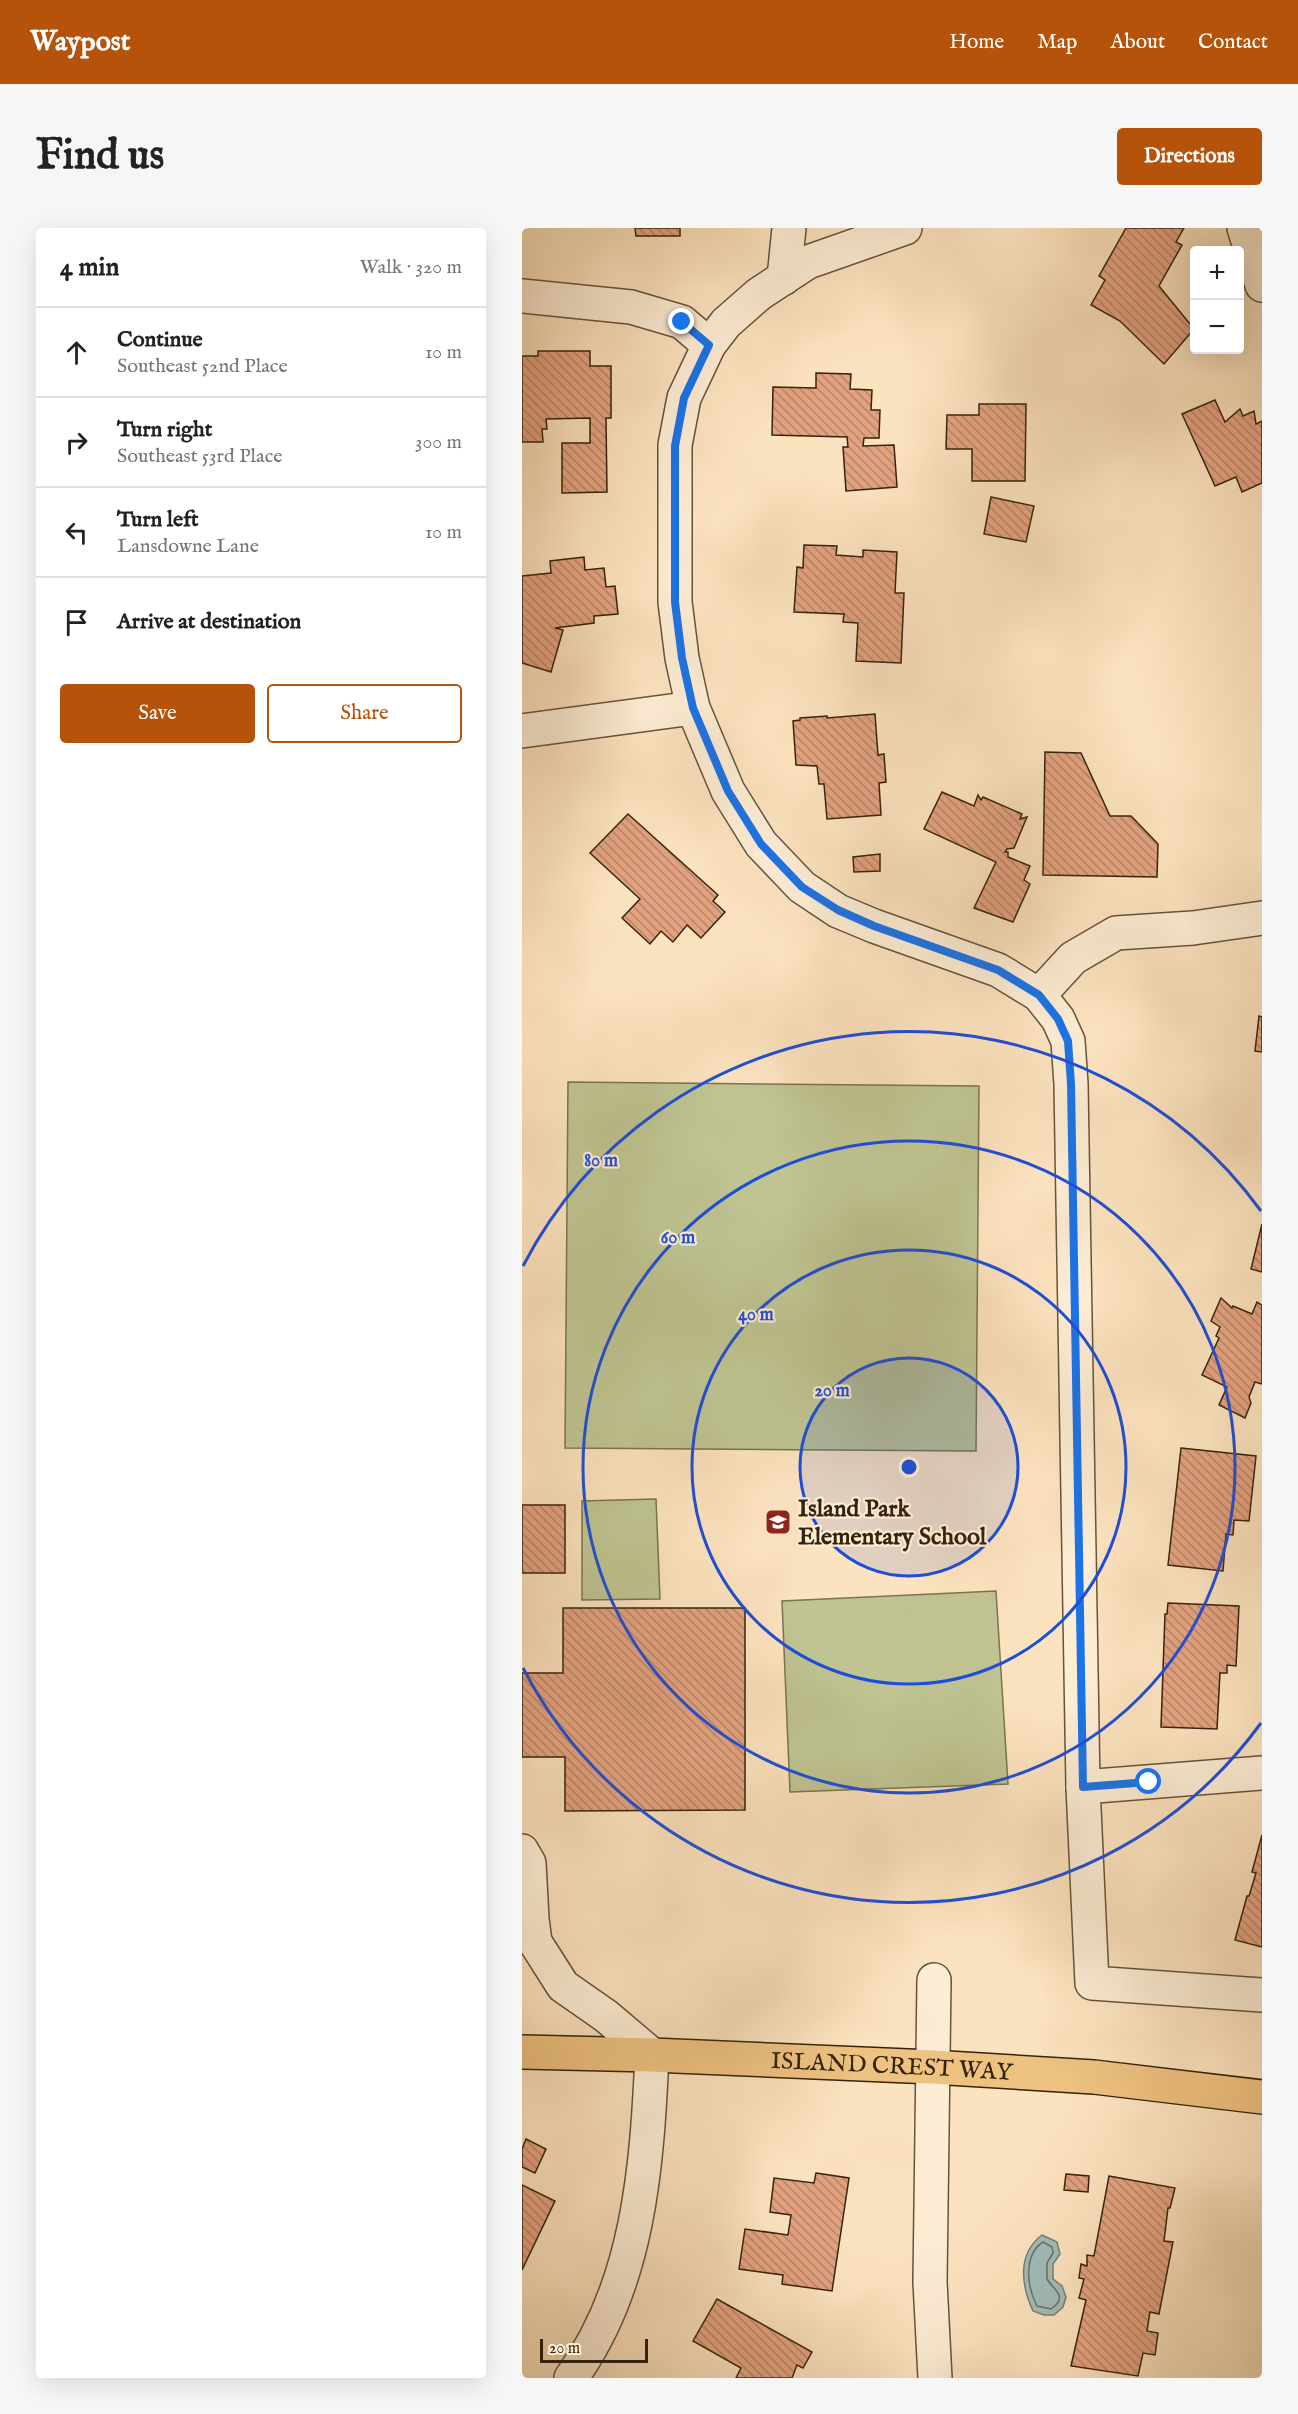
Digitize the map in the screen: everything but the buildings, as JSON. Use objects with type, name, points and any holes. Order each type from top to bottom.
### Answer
[{"type":"main road","name":"ISLAND CREST WAY","points":[[522,2052],[932,2067],[1094,2077],[1262,2097]]},
{"type":"street","points":[[784,278],[789,228]]},
{"type":"street","points":[[905,228],[808,262],[759,294],[726,323],[709,345],[684,398],[675,446],[675,602],[682,658],[693,708],[728,791],[761,844],[802,887],[838,910],[874,926],[998,970],[1039,995],[1058,1019],[1068,1041],[1071,1084],[1083,1787],[1092,1983],[1262,1995]]},
{"type":"street","points":[[1244,228],[1262,285]]},
{"type":"street","points":[[522,296],[631,307],[682,322],[709,345]]},
{"type":"street","points":[[522,731],[693,708]]},
{"type":"street","points":[[1039,995],[1073,958],[1116,933],[1193,928],[1262,918]]},
{"type":"street","points":[[1083,1787],[1262,1773]]},
{"type":"street","points":[[522,1851],[529,1863],[535,1942],[563,1986],[606,2016],[652,2055],[645,2166],[640,2205],[629,2249],[607,2314],[582,2362],[570,2378]]},
{"type":"street","points":[[934,1980],[930,2282],[935,2378]]},
{"type":"green space","points":[[568,1082],[979,1086],[976,1451],[565,1448]]},
{"type":"green space","points":[[656,1499],[660,1599],[582,1600],[582,1501]]},
{"type":"green space","points":[[996,1591],[1008,1784],[790,1792],[782,1601]]},
{"type":"water","points":[[1042,2235],[1057,2242],[1060,2254],[1053,2264],[1053,2279],[1062,2286],[1066,2297],[1063,2307],[1054,2315],[1044,2315],[1033,2311],[1024,2281],[1028,2251]]},
{"type":"place","name":"Island Park Elementary School","points":[[778,1522]]},
{"type":"route","points":[[682,322],[709,345],[684,398],[675,446],[675,602],[682,658],[693,708],[728,791],[761,844],[802,887],[838,910],[874,926],[998,970],[1039,995],[1058,1019],[1068,1041],[1071,1084],[1083,1787],[1149,1782]]}]
